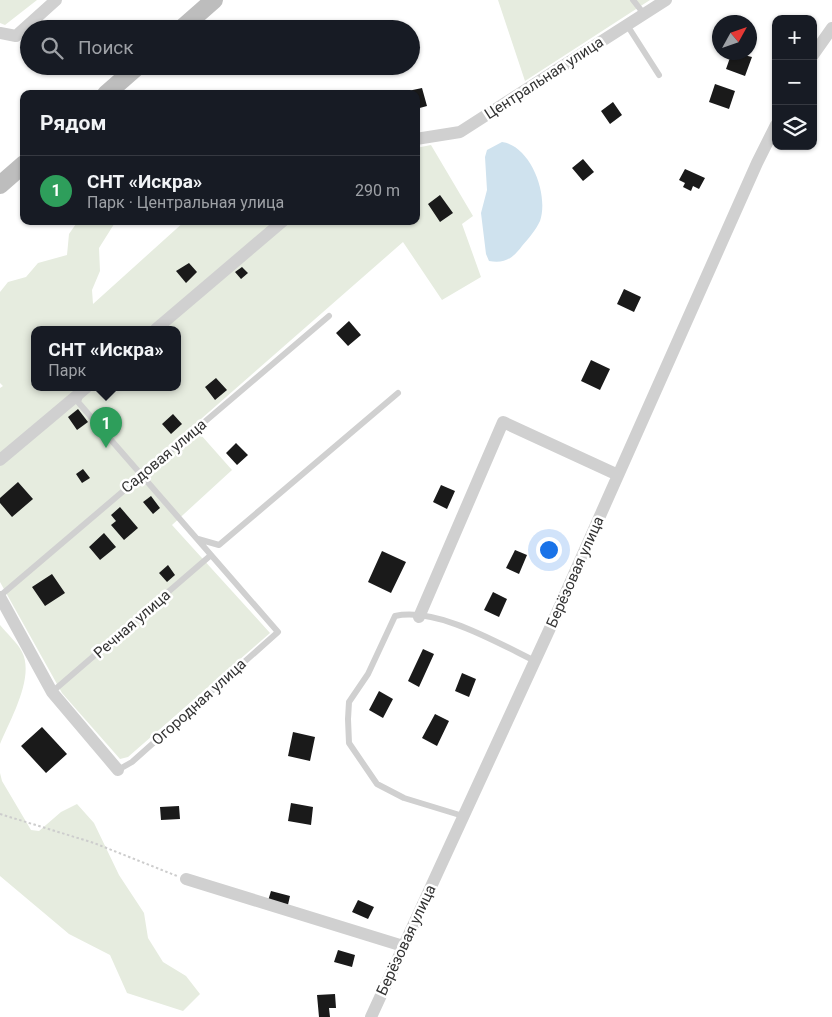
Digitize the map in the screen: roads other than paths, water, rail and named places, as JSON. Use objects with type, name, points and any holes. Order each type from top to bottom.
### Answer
[{"type":"main road","points":[[191,20],[214,0]]},
{"type":"main road","points":[[111,90],[128,75]]},
{"type":"main road","points":[[0,184],[20,167]]},
{"type":"street","points":[[34,20],[56,0]]},
{"type":"street","name":"Центральная улица","points":[[420,139],[460,132],[666,0]]},
{"type":"street","points":[[817,49],[832,28]]},
{"type":"street","points":[[0,33],[16,36],[20,32]]},
{"type":"street","name":"Берёзовая улица","points":[[371,1017],[535,661],[772,133]]},
{"type":"street","points":[[160,326],[279,225]]},
{"type":"street","points":[[0,460],[83,391]]},
{"type":"street","points":[[419,617],[503,422],[618,475]]},
{"type":"street","points":[[0,597],[52,692],[118,770]]},
{"type":"street","points":[[186,879],[403,946]]},
{"type":"lane","points":[[633,0],[644,14]]},
{"type":"lane","points":[[627,26],[659,75]]},
{"type":"lane","name":"Садовая улица","points":[[0,597],[329,316]]},
{"type":"lane","points":[[84,391],[78,402],[212,555]]},
{"type":"lane","points":[[198,539],[219,545],[398,393]]},
{"type":"lane","name":"Огородная улица","points":[[118,770],[132,762],[278,632],[212,555]]},
{"type":"lane","name":"Речная улица","points":[[52,692],[212,555]]},
{"type":"lane","points":[[464,816],[404,798],[377,784],[349,743],[348,719],[350,702],[368,674],[395,616],[405,614],[459,624],[535,661]]},
{"type":"water","points":[[502,142],[512,145],[529,162],[540,186],[542,210],[540,221],[519,250],[512,257],[504,261],[495,262],[489,261],[486,254],[481,213],[487,190],[485,157],[487,150]]},
{"type":"place","name":"СНТ «Искра»","points":[[106,448]]}]
